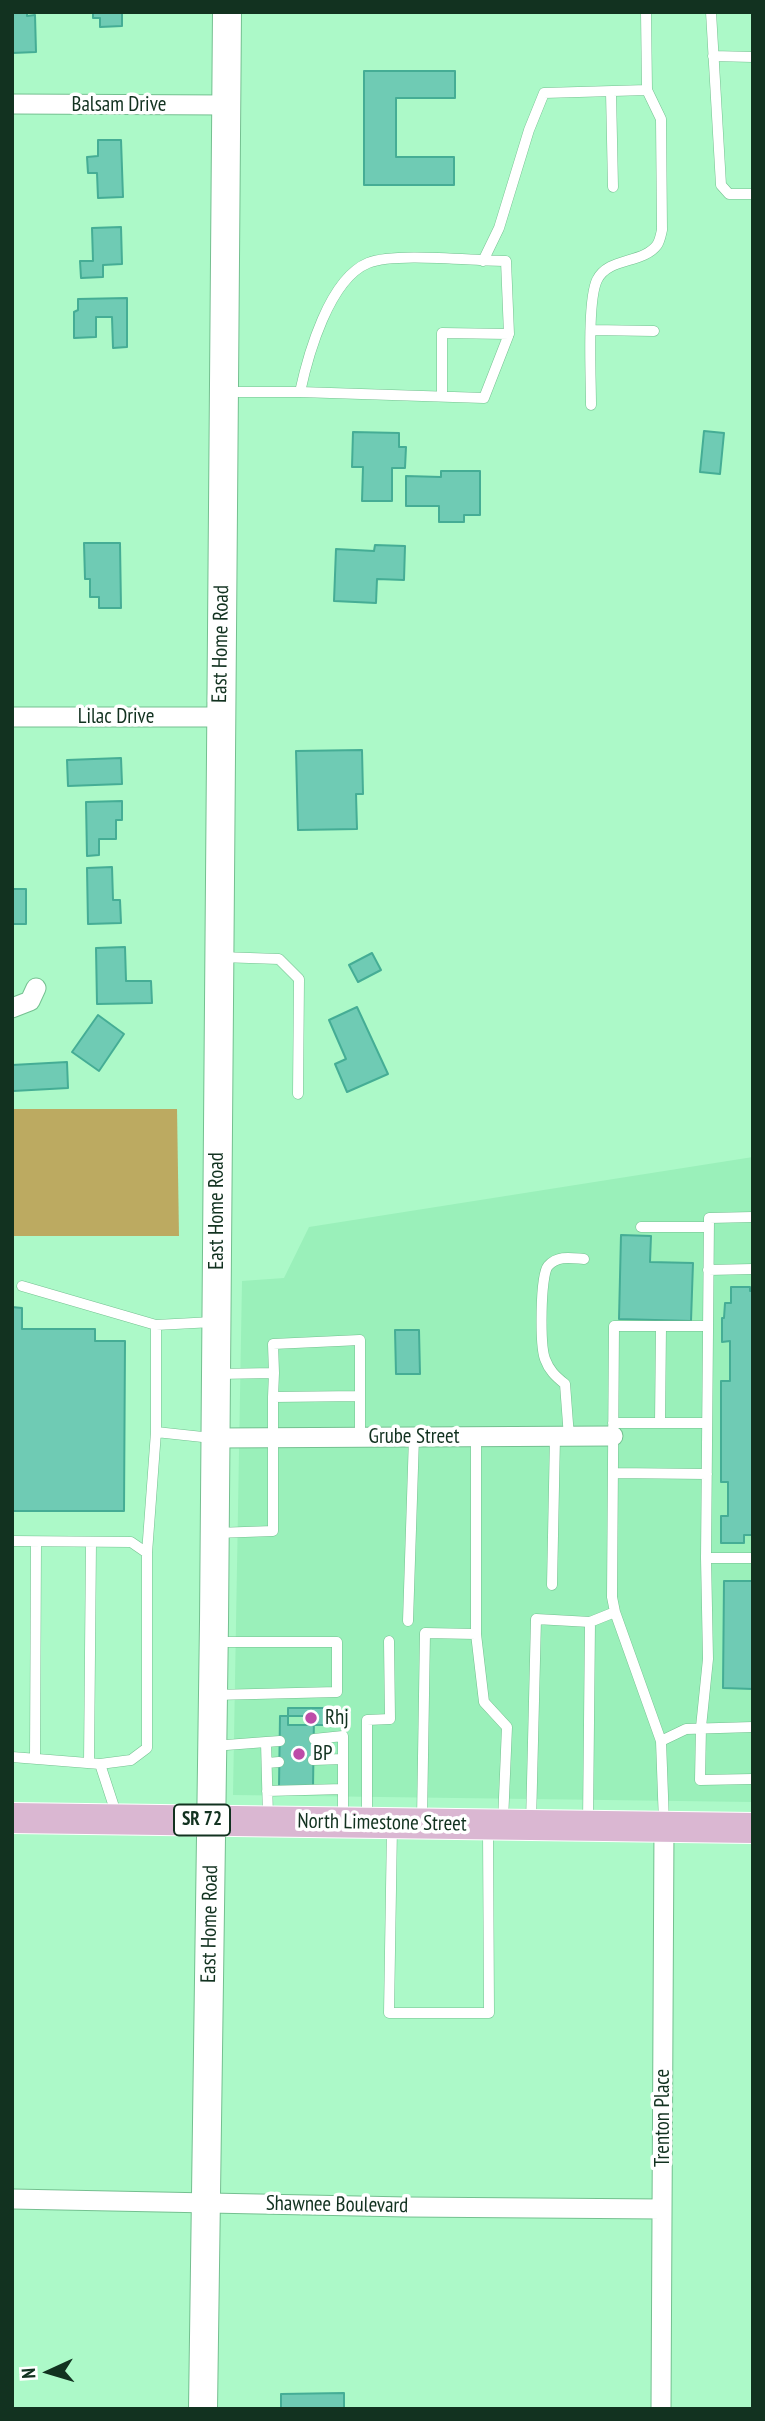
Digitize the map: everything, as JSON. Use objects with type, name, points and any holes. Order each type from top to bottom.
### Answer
[{"type":"main road","name":"North Limestone Street","points":[[12,1818],[753,1828]]},
{"type":"street","name":"East Home Road","points":[[203,2409],[214,1695],[227,12]]},
{"type":"street","name":"Balsam Drive","points":[[12,104],[226,105]]},
{"type":"street","name":"Lilac Drive","points":[[12,717],[220,717]]},
{"type":"street","points":[[12,1008],[30,1001],[36,988]]},
{"type":"street","name":"Grube Street","points":[[216,1438],[562,1437],[613,1430]]},
{"type":"street","name":"Trenton Place","points":[[661,2409],[664,1827]]},
{"type":"street","name":"Shawnee Boulevard","points":[[12,2199],[662,2209]]},
{"type":"lane","points":[[591,405],[592,302],[598,278],[610,267],[649,253],[658,244],[662,230],[661,119],[647,90],[646,12]]},
{"type":"lane","points":[[710,12],[721,185],[729,194],[753,194]]},
{"type":"lane","points":[[713,56],[753,57]]},
{"type":"lane","points":[[483,261],[499,228],[529,130],[544,93],[647,90]]},
{"type":"lane","points":[[611,92],[613,187]]},
{"type":"lane","points":[[224,393],[300,392],[484,398],[509,334],[506,261],[396,258],[367,263],[344,281],[326,314],[307,358],[300,392]]},
{"type":"lane","points":[[592,330],[654,331]]},
{"type":"lane","points":[[442,396],[442,333],[509,334]]},
{"type":"lane","points":[[219,957],[279,959],[299,979],[298,1094]]},
{"type":"lane","points":[[753,1217],[709,1218],[706,1558],[708,1659],[701,1727],[700,1780],[753,1779]]},
{"type":"lane","points":[[641,1227],[709,1227]]},
{"type":"lane","points":[[552,1585],[565,1384],[550,1372],[543,1355],[543,1282],[547,1267],[561,1258],[584,1259]]},
{"type":"lane","points":[[708,1270],[753,1269]]},
{"type":"lane","points":[[22,1286],[156,1325],[217,1322]]},
{"type":"lane","points":[[12,1757],[94,1764],[131,1760],[147,1748],[147,1553],[156,1432],[156,1325]]},
{"type":"lane","points":[[664,1827],[661,1741],[611,1597],[614,1326],[708,1326]]},
{"type":"lane","points":[[660,1423],[661,1326]]},
{"type":"lane","points":[[215,1533],[272,1531],[273,1344],[360,1340],[360,1437]]},
{"type":"lane","points":[[216,1374],[274,1373]]},
{"type":"lane","points":[[273,1397],[360,1396]]},
{"type":"lane","points":[[613,1430],[660,1423],[707,1423]]},
{"type":"lane","points":[[156,1432],[216,1438]]},
{"type":"lane","points":[[408,1621],[414,1437]]},
{"type":"lane","points":[[475,1437],[476,1634],[484,1702],[507,1727],[508,1825]]},
{"type":"lane","points":[[613,1474],[707,1474]]},
{"type":"lane","points":[[12,1541],[131,1542],[147,1553]]},
{"type":"lane","points":[[35,1759],[36,1542]]},
{"type":"lane","points":[[92,1542],[94,1764],[118,1819]]},
{"type":"lane","points":[[706,1558],[753,1558]]},
{"type":"lane","points":[[389,1641],[390,1719],[367,1720],[367,1823],[388,2013],[489,2013],[508,1825],[536,1619],[590,1622],[615,1612]]},
{"type":"lane","points":[[588,1826],[590,1622]]},
{"type":"lane","points":[[422,1824],[425,1633],[476,1634]]},
{"type":"lane","points":[[214,1643],[337,1642],[337,1692],[214,1695]]},
{"type":"lane","points":[[661,1741],[686,1729],[753,1727]]},
{"type":"lane","points":[[314,1739],[343,1736],[343,1789],[367,1823]]},
{"type":"lane","points":[[266,1741],[268,1821]]},
{"type":"lane","points":[[213,1746],[280,1741]]},
{"type":"lane","points":[[313,1760],[343,1759]]},
{"type":"lane","points":[[267,1763],[279,1762]]},
{"type":"lane","points":[[267,1791],[343,1789]]},
{"type":"shaded area","points":[[12,1109],[177,1109],[179,1236],[12,1236]]},
{"type":"shaded area","points":[[753,1157],[753,1802],[233,1795],[242,1281],[284,1278],[309,1227]]},
{"type":"building","points":[[12,12],[35,15],[36,52],[12,53]]},
{"type":"building","points":[[93,12],[122,12],[122,26],[100,27],[100,18],[93,18]]},
{"type":"building","points":[[364,71],[455,71],[455,98],[396,98],[396,157],[454,157],[454,185],[364,185]]},
{"type":"building","points":[[98,140],[121,140],[123,197],[98,198],[97,173],[88,173],[87,157],[98,156]]},
{"type":"building","points":[[121,227],[122,264],[103,265],[103,277],[81,278],[80,261],[93,261],[92,228]]},
{"type":"building","points":[[127,298],[127,347],[113,348],[112,317],[96,317],[96,337],[74,338],[74,312],[78,310],[78,299]]},
{"type":"building","points":[[704,431],[724,433],[720,474],[700,472]]},
{"type":"building","points":[[353,432],[399,433],[399,447],[406,447],[405,468],[392,468],[392,501],[362,501],[363,467],[352,467]]},
{"type":"building","points":[[441,471],[480,471],[480,515],[464,515],[464,522],[439,522],[439,506],[406,506],[406,476],[441,477]]},
{"type":"building","points":[[84,543],[120,543],[121,608],[99,608],[99,597],[90,597],[90,579],[85,579]]},
{"type":"building","points":[[375,545],[405,546],[404,580],[377,579],[376,603],[334,601],[336,549],[374,551]]},
{"type":"building","points":[[362,750],[363,794],[356,794],[357,829],[298,830],[296,751]]},
{"type":"building","points":[[121,758],[122,784],[68,786],[67,760]]},
{"type":"building","points":[[122,801],[122,820],[116,820],[116,839],[99,839],[99,855],[87,856],[86,802]]},
{"type":"building","points":[[112,867],[113,900],[120,900],[121,923],[88,924],[87,868]]},
{"type":"building","points":[[12,889],[26,889],[26,924],[12,924]]},
{"type":"building","points":[[125,947],[126,981],[151,981],[152,1003],[97,1004],[96,948]]},
{"type":"building","points":[[372,953],[381,970],[358,982],[349,965]]},
{"type":"building","points":[[357,1007],[388,1074],[347,1092],[335,1064],[346,1059],[329,1020]]},
{"type":"building","points":[[98,1015],[124,1034],[99,1071],[72,1052]]},
{"type":"building","points":[[67,1062],[68,1088],[13,1091],[12,1065]]},
{"type":"building","points":[[621,1235],[651,1236],[650,1262],[693,1263],[691,1321],[619,1319]]},
{"type":"building","points":[[731,1287],[750,1287],[750,1291],[753,1291],[753,1535],[744,1535],[744,1543],[721,1543],[721,1516],[728,1516],[728,1482],[721,1482],[721,1381],[730,1381],[730,1341],[722,1342],[722,1318],[725,1303],[731,1303]]},
{"type":"building","points":[[12,1307],[22,1308],[22,1329],[95,1329],[95,1341],[125,1341],[124,1511],[12,1511]]},
{"type":"building","points":[[395,1330],[419,1330],[420,1374],[396,1374]]},
{"type":"building","points":[[724,1581],[753,1581],[753,1689],[723,1688]]},
{"type":"building","points":[[288,1708],[333,1708],[333,1725],[288,1725]]},
{"type":"building","points":[[280,1716],[314,1716],[313,1788],[279,1787]]},
{"type":"building","points":[[344,2393],[344,2409],[281,2409],[281,2394]]},
{"type":"place","name":"Rhj","points":[[311,1718]]},
{"type":"place","name":"BP","points":[[299,1754]]}]
